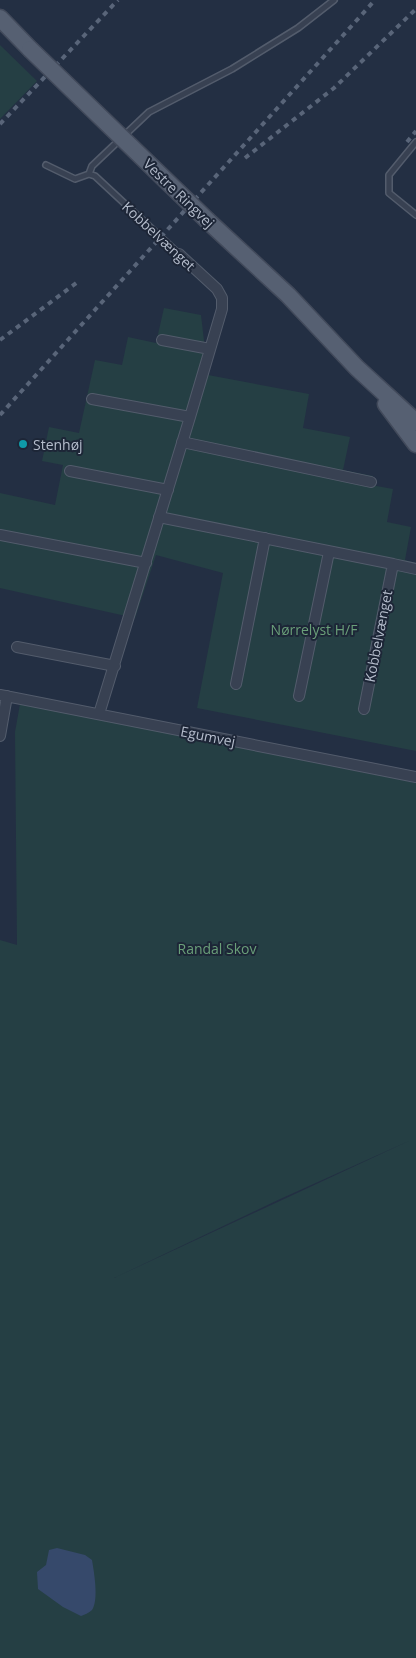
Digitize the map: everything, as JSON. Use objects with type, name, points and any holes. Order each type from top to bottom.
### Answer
[{"type":"main road","name":"Vestre Ringvej","points":[[0,18],[208,221],[288,295],[358,368],[416,422]]},
{"type":"main road","name":"Vestre Ringvej","points":[[358,368],[416,444]]},
{"type":"street","name":"Kobbelvænget","points":[[99,714],[222,309],[222,298],[217,289],[179,254]]},
{"type":"street","points":[[162,340],[210,349]]},
{"type":"street","points":[[92,399],[190,417]]},
{"type":"street","points":[[182,442],[371,482]]},
{"type":"street","points":[[70,471],[168,490]]},
{"type":"street","points":[[160,517],[416,569]]},
{"type":"street","points":[[0,535],[146,564]]},
{"type":"street","points":[[236,684],[265,538]]},
{"type":"street","points":[[299,696],[329,552]]},
{"type":"street","name":"Kobbelvænget","points":[[364,708],[393,564]]},
{"type":"street","points":[[17,647],[114,666]]},
{"type":"street","points":[[0,736],[3,695]]},
{"type":"street","name":"Egumvej","points":[[3,695],[416,777]]},
{"type":"lane","points":[[46,165],[74,179],[89,174],[92,166],[149,112],[232,69],[298,28],[334,0]]},
{"type":"lane","points":[[416,142],[388,175],[389,193],[416,215]]},
{"type":"lane","name":"Kobbelvænget","points":[[89,174],[95,176],[179,254]]},
{"type":"green space","points":[[0,45],[37,81],[0,119]]},
{"type":"green space","name":"Nørrelyst H/F","points":[[164,308],[201,315],[208,375],[309,394],[303,428],[350,437],[343,470],[373,476],[371,485],[393,489],[387,522],[411,527],[405,560],[416,563],[416,751],[197,708],[223,573],[156,555],[135,618],[0,588],[0,493],[55,505],[63,465],[42,461],[49,427],[79,433],[95,360],[122,365],[128,337],[156,343]]},
{"type":"green space","name":"Randal Skov","points":[[20,704],[416,783],[416,1658],[0,1658],[0,940],[17,945],[15,732]],"holes":[[[411,1140],[114,1278],[278,1200]]]},
{"type":"water","points":[[57,1548],[85,1555],[92,1560],[95,1600],[92,1610],[84,1615],[81,1616],[63,1607],[38,1589],[37,1572],[46,1565],[49,1550]]},
{"type":"railway","points":[[0,124],[118,0]]},
{"type":"railway","points":[[0,415],[375,0]]},
{"type":"railway","points":[[245,158],[334,88],[416,9]]},
{"type":"railway","points":[[407,142],[416,131]]},
{"type":"railway","points":[[0,340],[79,281]]},
{"type":"place","name":"Stenhøj","points":[[23,444]]}]
